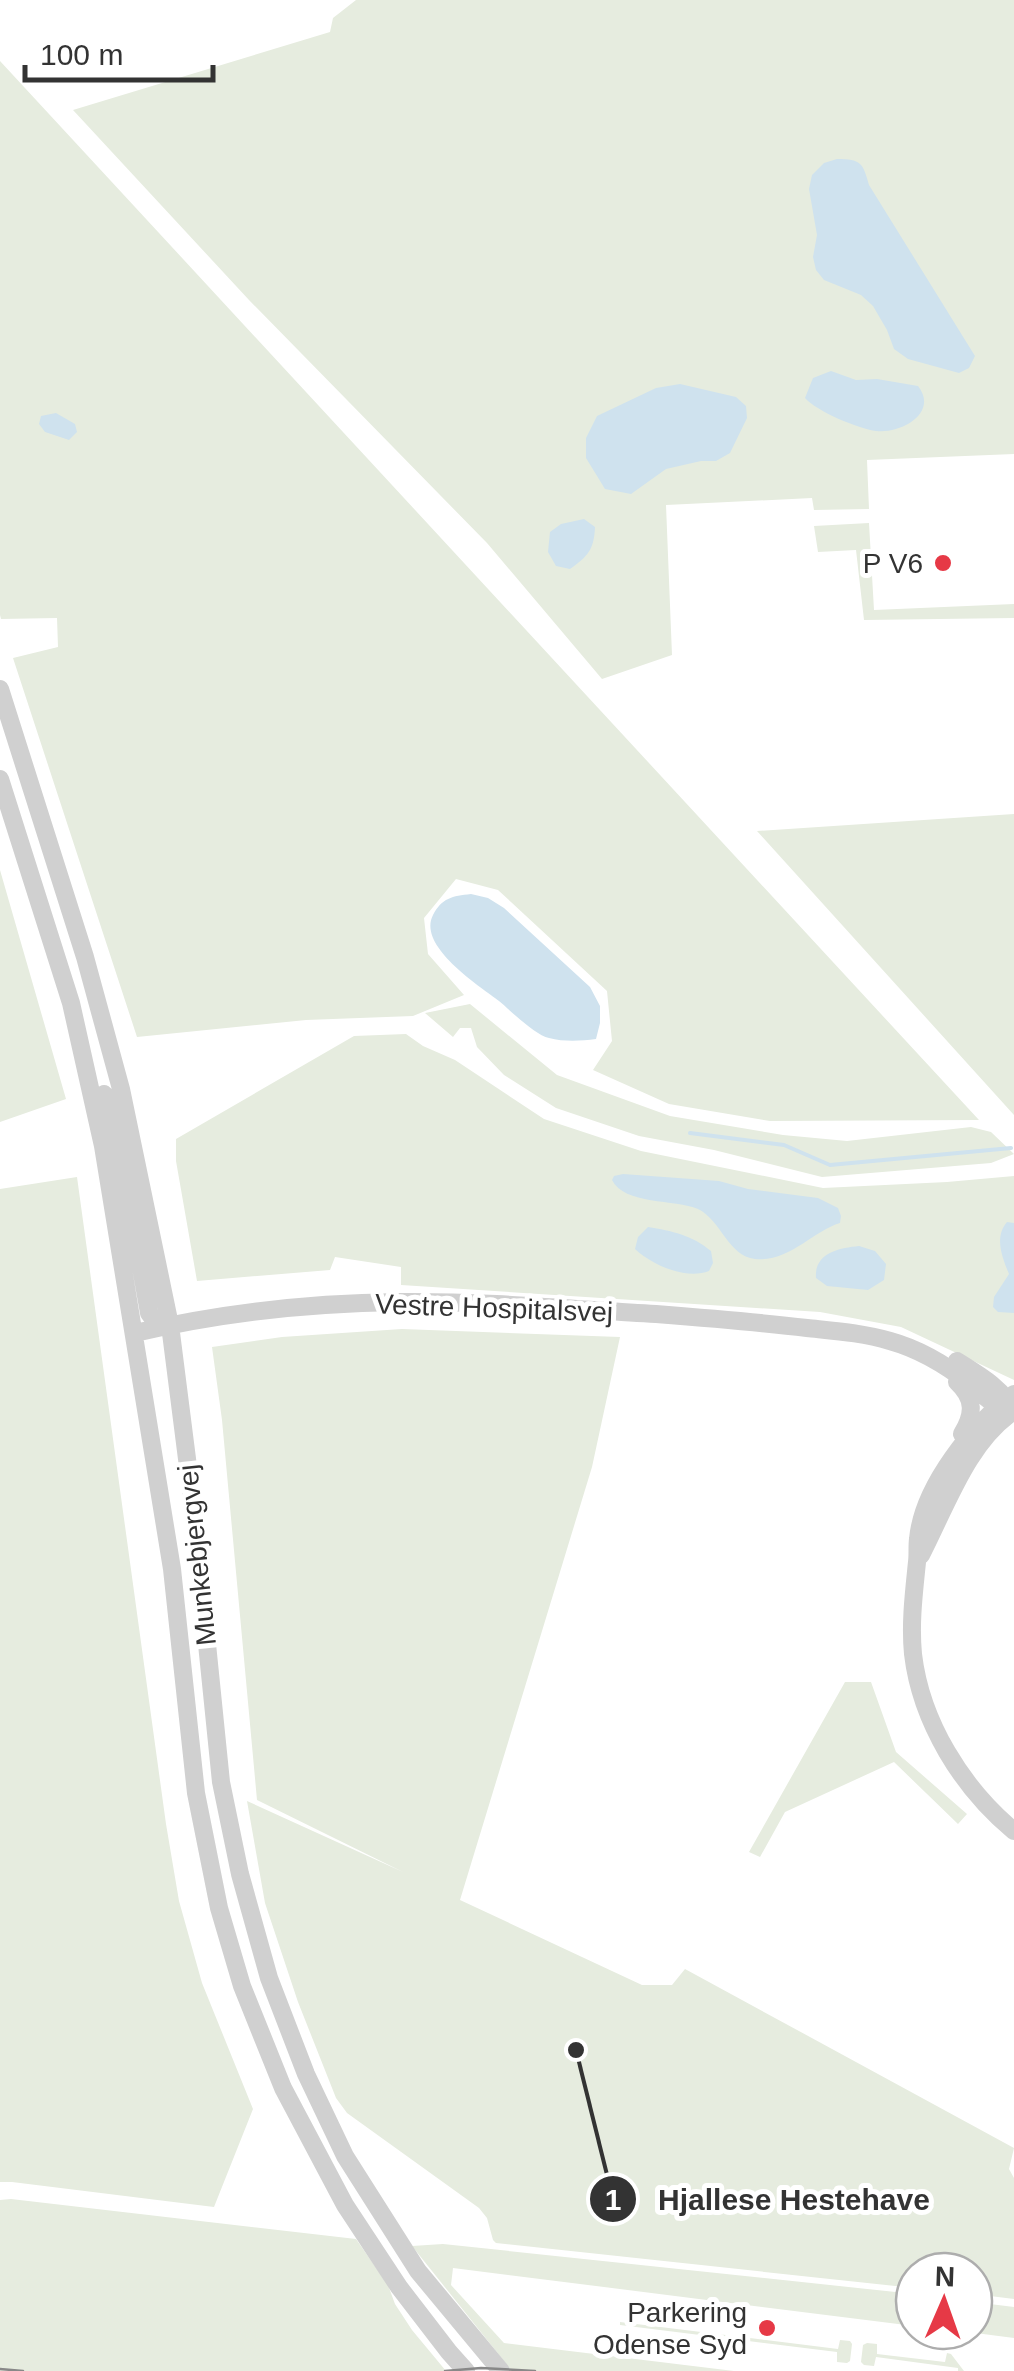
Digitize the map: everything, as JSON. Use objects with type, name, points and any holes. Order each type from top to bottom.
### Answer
[{"type":"street","name":"Munkebjergvej","points":[[0,689],[80,939],[121,1089],[170,1325],[221,1782],[240,1874],[269,1978],[306,2074],[345,2156],[418,2270],[500,2371]]},
{"type":"street","name":"Munkebjergvej","points":[[0,779],[71,1003],[104,1146],[172,1570],[196,1793],[219,1908],[242,1986],[283,2088],[344,2205],[416,2310],[466,2371]]},
{"type":"street","points":[[55,952],[74,979],[125,1176],[150,1313],[154,1320],[170,1325]]},
{"type":"street","name":"Vestre Hospitalsvej","points":[[136,1333],[265,1311],[399,1302],[706,1318],[853,1333],[892,1342],[928,1356],[1009,1405]]},
{"type":"street","points":[[853,1333],[926,1363],[961,1385],[969,1396],[970,1419],[950,1453],[918,1538],[913,1653],[934,1728],[985,1805],[1014,1831]]},
{"type":"street","points":[[945,1471],[977,1428],[1009,1405]]},
{"type":"street","points":[[918,1560],[960,1476],[1009,1405]]},
{"type":"shaded area","points":[[356,0],[1014,0],[1014,454],[867,460],[869,509],[814,510],[812,498],[666,505],[672,655],[602,679],[487,543],[249,300],[73,110],[330,32],[333,18]]},
{"type":"shaded area","points":[[0,61],[979,1120],[770,1121],[669,1104],[593,1070],[612,1041],[607,991],[498,890],[456,879],[424,918],[428,954],[464,995],[413,1016],[306,1020],[137,1037],[13,658],[58,647],[57,618],[1,619],[0,615]]},
{"type":"shaded area","points":[[869,523],[874,610],[1014,604],[1014,618],[864,620],[856,550],[818,552],[814,526]]},
{"type":"shaded area","points":[[1014,814],[1014,1115],[757,831]]},
{"type":"shaded area","points":[[0,870],[66,1099],[0,1122]]},
{"type":"shaded area","points":[[470,1004],[557,1075],[670,1116],[783,1135],[847,1141],[971,1127],[991,1132],[1014,1154],[991,1163],[822,1177],[639,1136],[556,1108],[504,1075],[477,1047],[471,1028],[460,1028],[453,1037],[425,1013]]},
{"type":"shaded area","points":[[406,1034],[455,1060],[544,1119],[641,1151],[823,1188],[1014,1176],[1014,1380],[901,1327],[820,1312],[401,1285],[401,1267],[335,1257],[330,1270],[197,1281],[176,1161],[176,1139],[354,1036]]},
{"type":"shaded area","points":[[77,1177],[179,1901],[202,1983],[253,2109],[214,2207],[0,2182],[0,1189]]},
{"type":"shaded area","points":[[402,1329],[620,1337],[592,1467],[460,1900],[642,1985],[672,1985],[685,1969],[1014,2148],[1009,2169],[1014,2178],[1014,2299],[994,2296],[994,2251],[894,2251],[894,2286],[496,2243],[479,2208],[347,2113],[336,2098],[298,2002],[265,1903],[247,1801],[403,1872],[257,1800],[212,1347],[282,1337]]},
{"type":"shaded area","points":[[845,1682],[871,1682],[896,1752],[967,1814],[958,1824],[894,1762],[785,1812],[760,1857],[749,1852]]},
{"type":"shaded area","points":[[0,2200],[356,2239],[388,2285],[412,2330],[446,2371],[0,2371]]},
{"type":"shaded area","points":[[443,2244],[894,2292],[894,2323],[453,2268],[451,2285],[504,2343],[734,2371],[512,2371],[412,2246]]},
{"type":"shaded area","points":[[994,2304],[1014,2307],[1014,2338],[994,2335]]},
{"type":"shaded area","points":[[620,2322],[838,2349],[840,2340],[850,2341],[850,2361],[837,2362],[837,2352]]},
{"type":"shaded area","points":[[877,2344],[877,2354],[945,2362],[947,2353],[951,2354],[964,2371],[876,2357],[874,2366],[864,2365],[863,2345]]},
{"type":"water","points":[[837,159],[856,161],[863,167],[869,185],[975,356],[969,368],[959,373],[908,359],[894,349],[873,306],[861,295],[824,280],[816,270],[813,257],[817,235],[809,189],[812,175],[824,163]]},
{"type":"water","points":[[831,371],[856,380],[877,379],[918,386],[924,405],[921,413],[906,425],[886,431],[869,430],[838,419],[805,398],[813,378]]},
{"type":"water","points":[[680,384],[736,397],[746,406],[747,418],[730,453],[716,461],[666,469],[631,494],[605,489],[586,458],[586,438],[597,416],[656,388]]},
{"type":"water","points":[[56,413],[75,424],[77,432],[69,440],[45,432],[39,424],[41,416]]},
{"type":"water","points":[[584,519],[595,527],[589,552],[570,569],[556,566],[548,552],[550,532],[561,524]]},
{"type":"water","points":[[471,894],[504,908],[590,987],[600,1006],[596,1039],[567,1041],[543,1036],[441,952],[430,927],[433,915],[448,899]]},
{"type":"water","points":[[623,1174],[719,1181],[818,1198],[838,1208],[840,1223],[778,1256],[755,1259],[731,1245],[698,1209],[627,1194],[612,1180]]},
{"type":"water","points":[[1007,1222],[1014,1223],[1014,1313],[998,1312],[993,1307],[994,1297],[1009,1274],[1000,1241]]},
{"type":"water","points":[[648,1227],[681,1234],[711,1251],[713,1263],[709,1271],[680,1272],[642,1255],[635,1249],[638,1237]]},
{"type":"water","points":[[859,1246],[875,1251],[886,1264],[884,1280],[868,1290],[827,1286],[816,1278],[823,1257]]},
{"type":"waterway","points":[[690,1133],[784,1145],[830,1165],[1011,1148]]},
{"type":"tram line","points":[[0,2369],[23,2371]]},
{"type":"tram line","points":[[445,2371],[535,2371]]},
{"type":"place","name":"P V6","points":[[943,563]]},
{"type":"place","name":"Hjallese Hestehave","points":[[576,2050]]},
{"type":"place","name":"Parkering Odense Syd","points":[[767,2328]]}]
